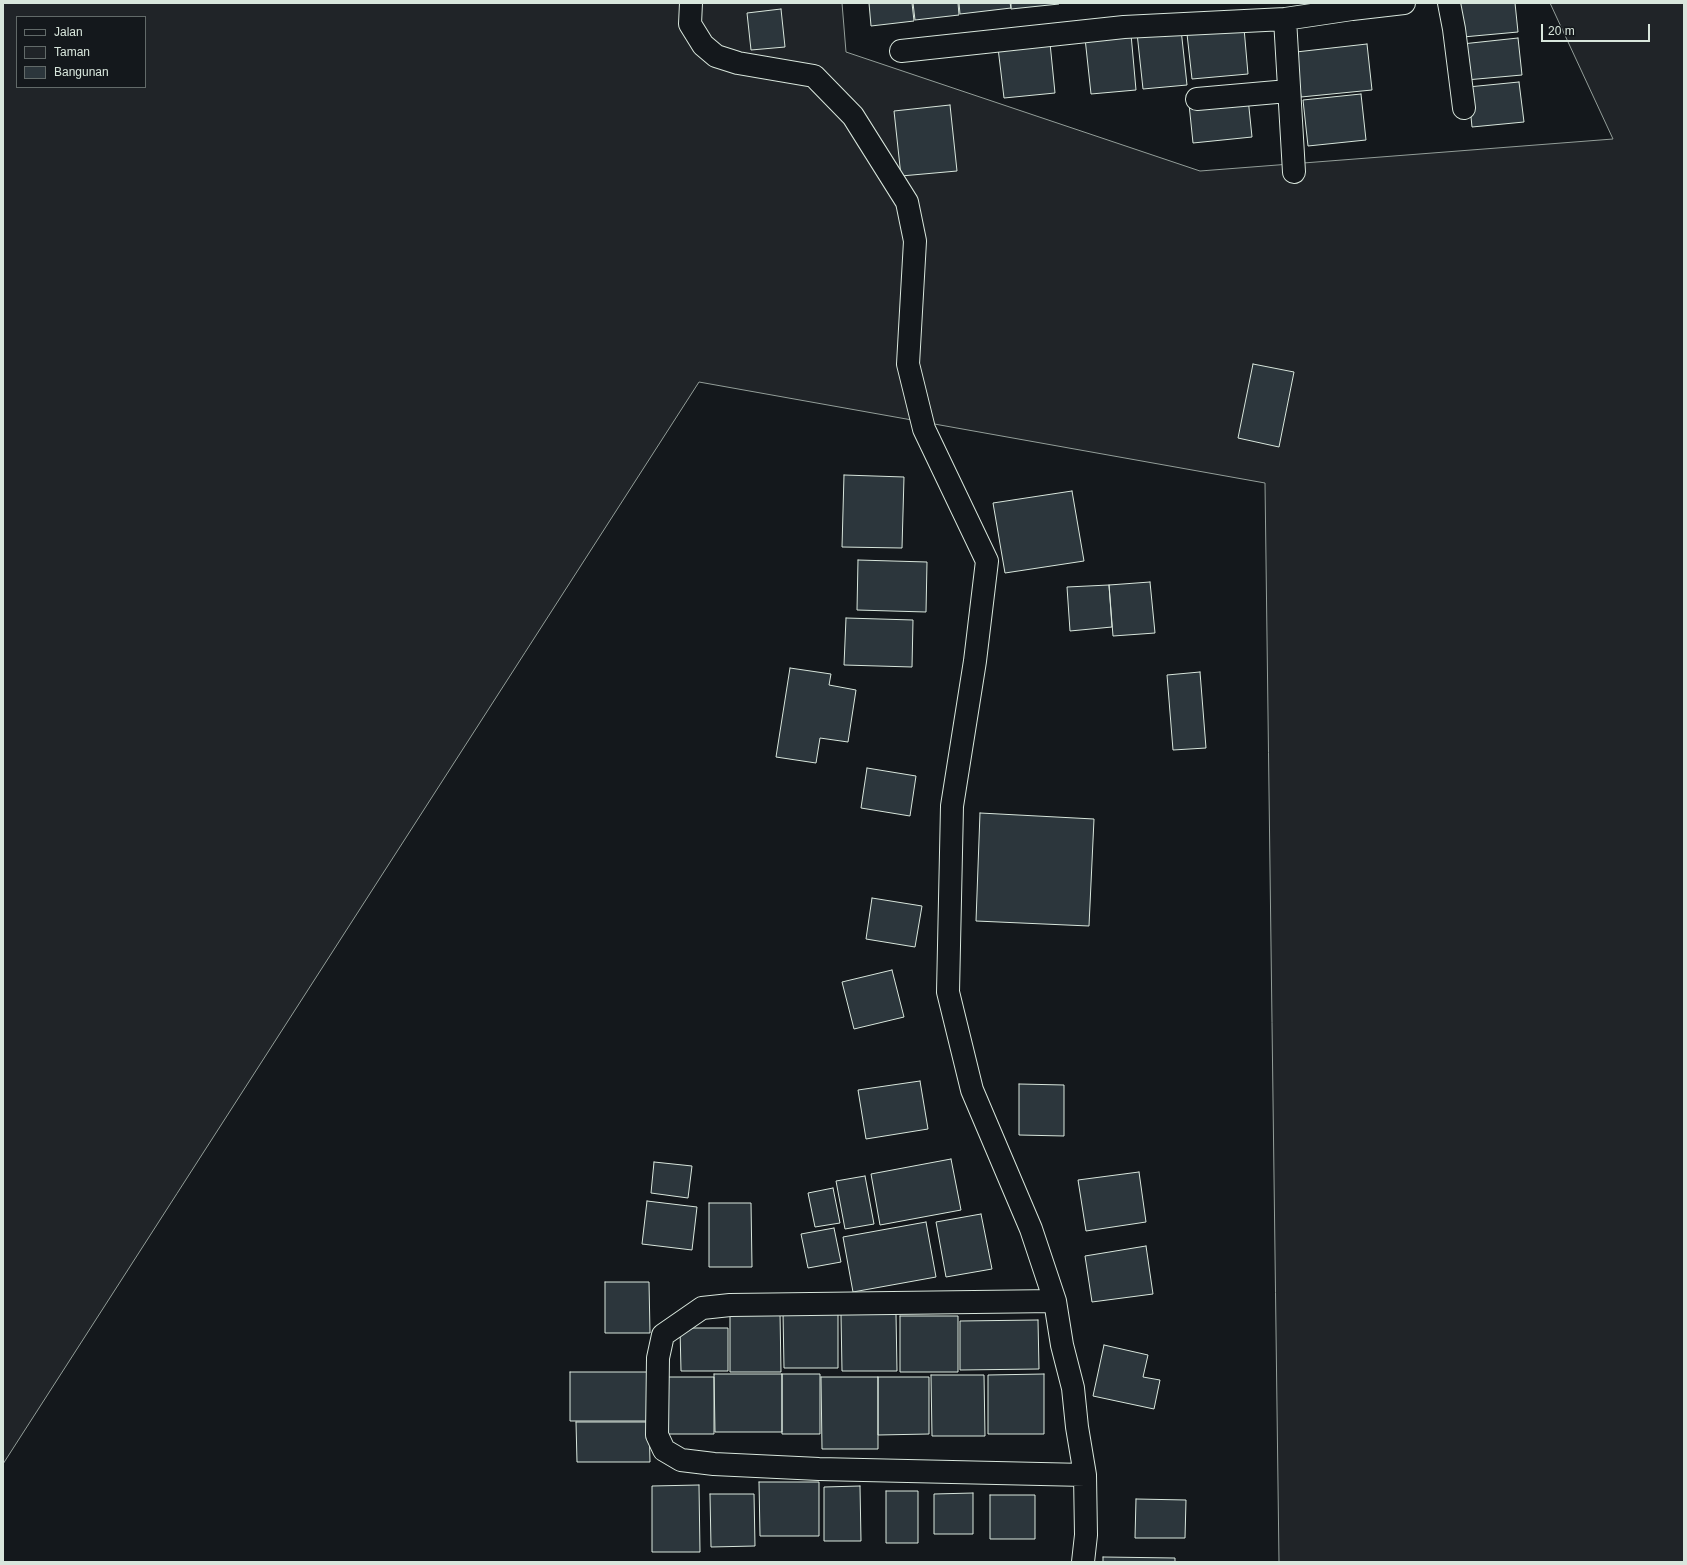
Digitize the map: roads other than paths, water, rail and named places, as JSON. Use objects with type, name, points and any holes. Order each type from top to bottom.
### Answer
[{"type":"street","points":[[691,3],[690,24],[703,45],[716,56],[738,63],[814,76],[853,116],[907,202],[915,241],[908,364],[924,429],[987,561],[974,661],[952,806],[948,992],[972,1090],[1031,1230],[1055,1301],[1062,1345],[1073,1388],[1077,1427],[1085,1475],[1086,1535],[1083,1562]]},
{"type":"street","points":[[901,51],[1124,26],[1285,19],[1352,6],[1404,3]]},
{"type":"street","points":[[1449,3],[1454,29],[1464,108]]},
{"type":"street","points":[[1285,19],[1288,91],[1294,172]]},
{"type":"street","points":[[1197,99],[1288,91]]},
{"type":"street","points":[[1055,1301],[730,1305],[702,1308],[663,1335],[658,1358],[657,1435],[664,1450],[681,1460],[714,1464],[819,1469],[1085,1475]]}]
